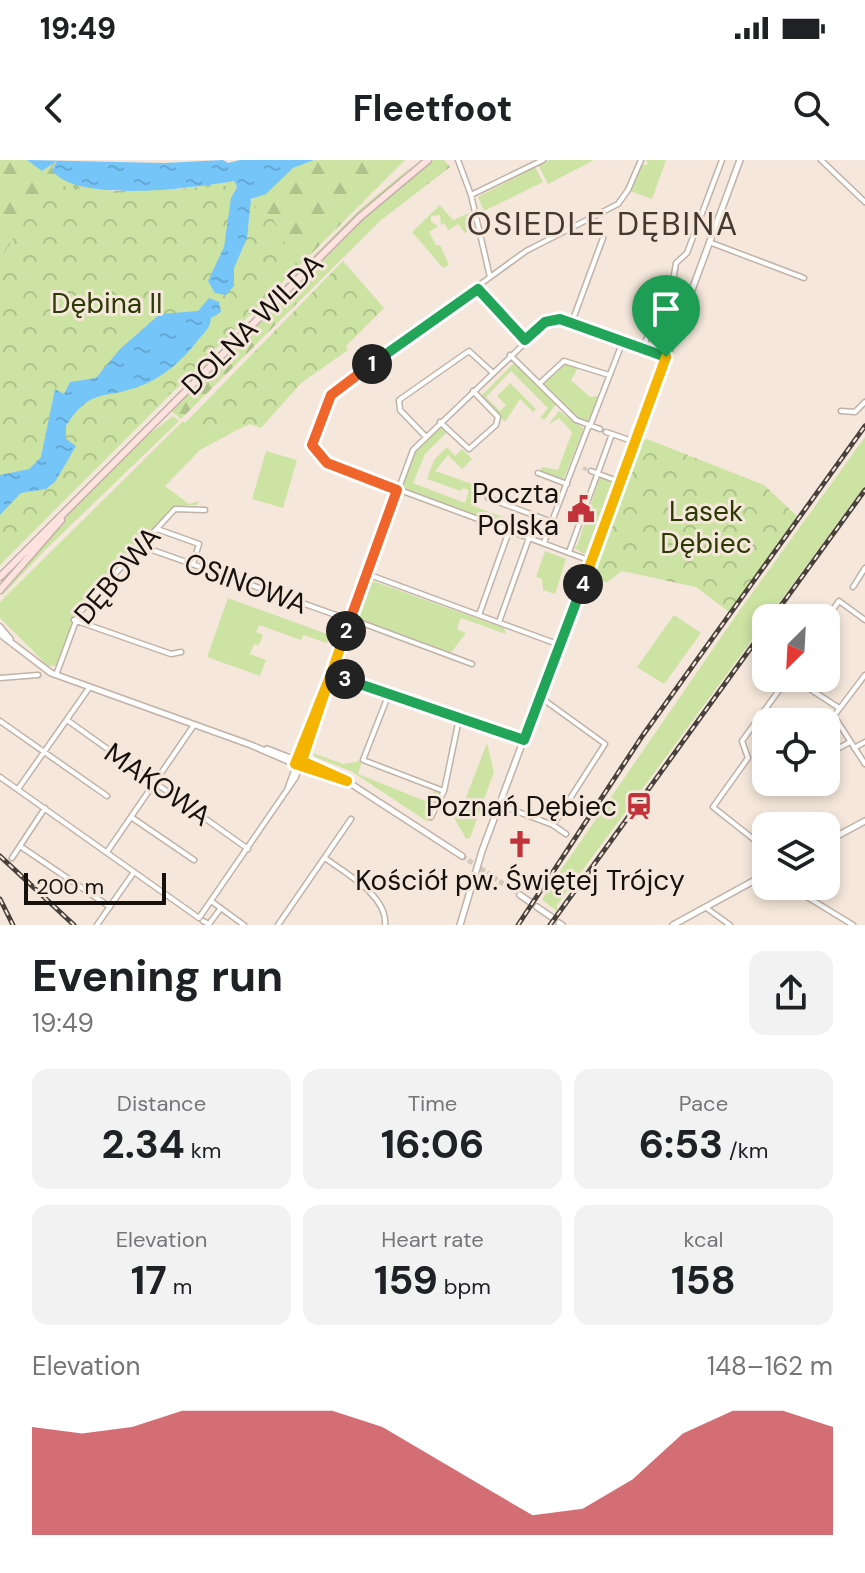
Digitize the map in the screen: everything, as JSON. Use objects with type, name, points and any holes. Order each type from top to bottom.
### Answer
[{"type":"main road","name":"DOLNA WILDA","points":[[0,577],[360,217],[428,160]]},
{"type":"main road","name":"DOLNA WILDA","points":[[0,590],[81,495]]},
{"type":"street","points":[[458,160],[471,195],[490,277]]},
{"type":"street","points":[[471,195],[543,160]]},
{"type":"street","points":[[591,561],[327,463],[316,453],[313,441],[334,391],[478,289],[526,251],[618,204],[641,160]]},
{"type":"street","points":[[643,348],[654,320],[667,308],[676,263],[687,253],[722,160]]},
{"type":"street","points":[[460,925],[500,805],[635,442],[658,390],[666,357],[740,160]]},
{"type":"street","points":[[821,160],[865,202]]},
{"type":"street","points":[[572,322],[603,238]]},
{"type":"street","points":[[709,242],[804,278]]},
{"type":"street","points":[[478,289],[525,340]]},
{"type":"street","points":[[201,921],[211,901],[288,790],[410,455],[440,422],[545,322],[560,319],[572,322],[666,357]]},
{"type":"street","points":[[544,543],[623,341]]},
{"type":"street","points":[[426,437],[400,410],[399,400],[469,351],[492,372]]},
{"type":"street","points":[[510,355],[576,420],[600,429]]},
{"type":"street","points":[[539,384],[564,361],[610,376]]},
{"type":"street","points":[[440,422],[469,449],[496,425],[498,417],[473,391]]},
{"type":"street","points":[[841,411],[855,412],[865,402]]},
{"type":"street","points":[[569,553],[609,433],[635,442]]},
{"type":"street","points":[[574,465],[581,468]]},
{"type":"street","points":[[591,471],[620,482]]},
{"type":"street","points":[[538,473],[567,484]]},
{"type":"street","points":[[488,498],[552,522]]},
{"type":"street","name":"DĘBOWA","points":[[56,675],[74,620],[177,507],[205,510]]},
{"type":"street","points":[[157,529],[199,544],[193,564]]},
{"type":"street","points":[[479,615],[509,531]]},
{"type":"street","points":[[499,622],[529,538]]},
{"type":"street","name":"OSINOWA","points":[[141,546],[472,664]]},
{"type":"street","points":[[853,587],[865,568]]},
{"type":"street","points":[[367,574],[560,645]]},
{"type":"street","points":[[837,604],[839,601],[865,620]]},
{"type":"street","points":[[74,620],[171,654],[181,652]]},
{"type":"street","points":[[0,627],[12,643]]},
{"type":"street","points":[[0,634],[35,665],[56,675],[347,781],[462,856]]},
{"type":"street","points":[[331,674],[524,740]]},
{"type":"street","points":[[0,678],[38,675]]},
{"type":"street","points":[[813,692],[839,708],[865,675]]},
{"type":"street","points":[[18,789],[89,688]]},
{"type":"street","points":[[752,838],[713,807],[748,758],[742,741],[780,692]]},
{"type":"street","points":[[388,696],[363,760],[444,791]]},
{"type":"street","points":[[540,697],[605,744],[553,825]]},
{"type":"street","points":[[431,817],[444,791],[459,719]]},
{"type":"street","name":"MAKOWA","points":[[67,720],[248,849]]},
{"type":"street","points":[[0,721],[107,796]]},
{"type":"street","points":[[107,852],[194,725]]},
{"type":"street","points":[[840,726],[865,764]]},
{"type":"street","points":[[840,747],[850,742]]},
{"type":"street","points":[[854,748],[865,742]]},
{"type":"street","points":[[0,777],[201,921],[209,924],[221,908]]},
{"type":"street","points":[[500,805],[553,825],[566,834]]},
{"type":"street","points":[[12,858],[45,808]]},
{"type":"street","points":[[131,817],[194,860]]},
{"type":"street","points":[[278,925],[351,819]]},
{"type":"street","points":[[840,834],[865,821]]},
{"type":"street","points":[[20,846],[110,907]]},
{"type":"street","points":[[325,858],[355,880],[377,902],[385,912],[385,925]]},
{"type":"street","points":[[97,925],[134,872]]},
{"type":"street","points":[[673,925],[752,882]]},
{"type":"street","points":[[520,895],[530,902]]},
{"type":"street","points":[[812,900],[853,925]]},
{"type":"street","points":[[211,901],[244,925]]},
{"type":"street","points":[[537,907],[553,918]]},
{"type":"street","points":[[705,907],[730,925]]},
{"type":"green space","name":"Dębina II","points":[[0,160],[27,160],[44,170],[57,161],[52,168],[74,184],[111,191],[182,189],[234,181],[237,187],[232,195],[249,202],[293,168],[314,160],[405,160],[0,565]]},
{"type":"green space","points":[[433,160],[444,160],[450,167],[380,221],[181,419],[170,410],[353,227]]},
{"type":"green space","points":[[549,160],[594,160],[548,184],[538,165]]},
{"type":"green space","points":[[646,160],[666,160],[652,199],[630,191],[640,166],[648,164]]},
{"type":"green space","points":[[412,166],[165,406],[359,210]]},
{"type":"green space","points":[[535,167],[543,182],[484,211],[478,197]]},
{"type":"green space","name":"Dębina II","points":[[51,178],[66,187],[111,193],[226,186],[273,219],[296,266],[0,562],[0,260]]},
{"type":"green space","points":[[440,205],[453,220],[469,213],[472,229],[465,233],[458,224],[448,230],[444,223],[441,225],[440,215],[431,216],[431,222],[438,226],[429,232],[436,245],[440,245],[449,265],[443,268],[412,232]]},
{"type":"green space","points":[[343,261],[384,308],[346,346],[348,350],[301,383],[261,428],[250,424],[237,430],[223,425],[199,435],[185,423]]},
{"type":"green space","points":[[515,362],[556,404],[545,419],[540,418],[548,408],[511,371],[486,397],[500,411],[506,405],[497,396],[510,383],[536,409],[533,412],[520,399],[505,422],[481,396]]},
{"type":"green space","points":[[564,362],[573,363],[578,368],[571,380],[590,397],[600,396],[590,425],[576,419],[541,384]]},
{"type":"green space","points":[[559,411],[584,429],[563,480],[540,471],[542,467],[558,470],[572,432],[559,418],[548,425]]},
{"type":"green space","points":[[173,416],[179,421],[43,552],[0,598],[80,500],[136,444]]},
{"type":"green space","points":[[183,421],[199,435],[223,425],[237,430],[200,450],[165,486],[189,504],[199,501],[197,505],[176,506],[76,611],[56,666],[48,666],[0,618],[0,602]]},
{"type":"green space","points":[[441,425],[447,432],[425,454],[413,483],[465,503],[469,490],[463,488],[461,491],[427,479],[434,460],[447,447],[455,456],[462,449],[472,459],[462,469],[448,455],[435,471],[475,485],[479,493],[474,506],[510,520],[508,528],[402,489],[415,451]]},
{"type":"green space","points":[[865,437],[865,486],[778,604],[752,604],[752,640],[557,905],[557,911],[542,900],[552,883],[735,617]]},
{"type":"green space","name":"Lasek Dębiec","points":[[647,439],[764,485],[797,516],[729,612],[696,587],[622,571],[606,583],[593,572],[641,440]]},
{"type":"green space","points":[[266,451],[297,460],[283,508],[252,499]]},
{"type":"green space","points":[[600,477],[614,483],[589,552],[584,554],[573,547],[577,546]]},
{"type":"green space","points":[[545,551],[566,559],[555,594],[543,590],[542,579],[536,577]]},
{"type":"green space","points":[[367,579],[504,628],[506,634],[461,618],[457,629],[466,633],[450,654],[355,618]]},
{"type":"green space","points":[[228,598],[330,635],[327,643],[303,635],[301,640],[259,625],[256,632],[263,635],[250,654],[266,660],[260,676],[207,657]]},
{"type":"green space","points":[[674,615],[701,633],[664,684],[637,667]]},
{"type":"green space","points":[[487,743],[494,772],[470,838],[466,839],[451,812],[460,813]]},
{"type":"green space","points":[[313,753],[343,764],[362,761],[358,774],[430,803],[434,789],[443,792],[428,822],[351,771],[315,757]]},
{"type":"water","points":[[27,160],[164,163],[223,160],[228,163],[240,160],[314,160],[293,168],[266,194],[251,199],[247,238],[234,268],[234,286],[226,295],[215,293],[208,281],[224,247],[231,198],[237,187],[234,181],[166,190],[110,190],[65,181],[52,170],[57,161],[42,171]]},
{"type":"water","points":[[209,298],[219,302],[221,312],[211,318],[207,330],[186,355],[145,384],[97,397],[82,406],[66,426],[66,439],[76,446],[55,482],[46,489],[21,493],[0,515],[0,475],[29,469],[41,457],[55,389],[64,394],[70,382],[96,378],[120,349],[160,314],[198,311]]},
{"type":"tunnel","points":[[583,468],[591,471]]},
{"type":"tunnel","points":[[462,856],[520,895]]},
{"type":"railway","points":[[518,925],[643,735],[865,426]]},
{"type":"railway","points":[[782,604],[865,490]]},
{"type":"railway","points":[[550,925],[752,646]]},
{"type":"railway","points":[[0,856],[74,925]]},
{"type":"railway","points":[[0,899],[13,925]]},
{"type":"place","name":"Poczta Polska","points":[[581,509]]},
{"type":"place","name":"Poznań Dębiec","points":[[639,806]]},
{"type":"place","name":"Kościół pw. Świętej Trójcy","points":[[520,844]]},
{"type":"district","name":"OSIEDLE DĘBINA","points":[[603,224]]},
{"type":"route","points":[[666,357],[524,740],[331,674],[312,724],[309,732],[300,748],[295,764],[347,781],[302,761],[312,724],[397,490],[327,463],[313,449],[316,431],[334,391],[478,289],[525,340],[545,322],[560,319],[666,357]]}]
